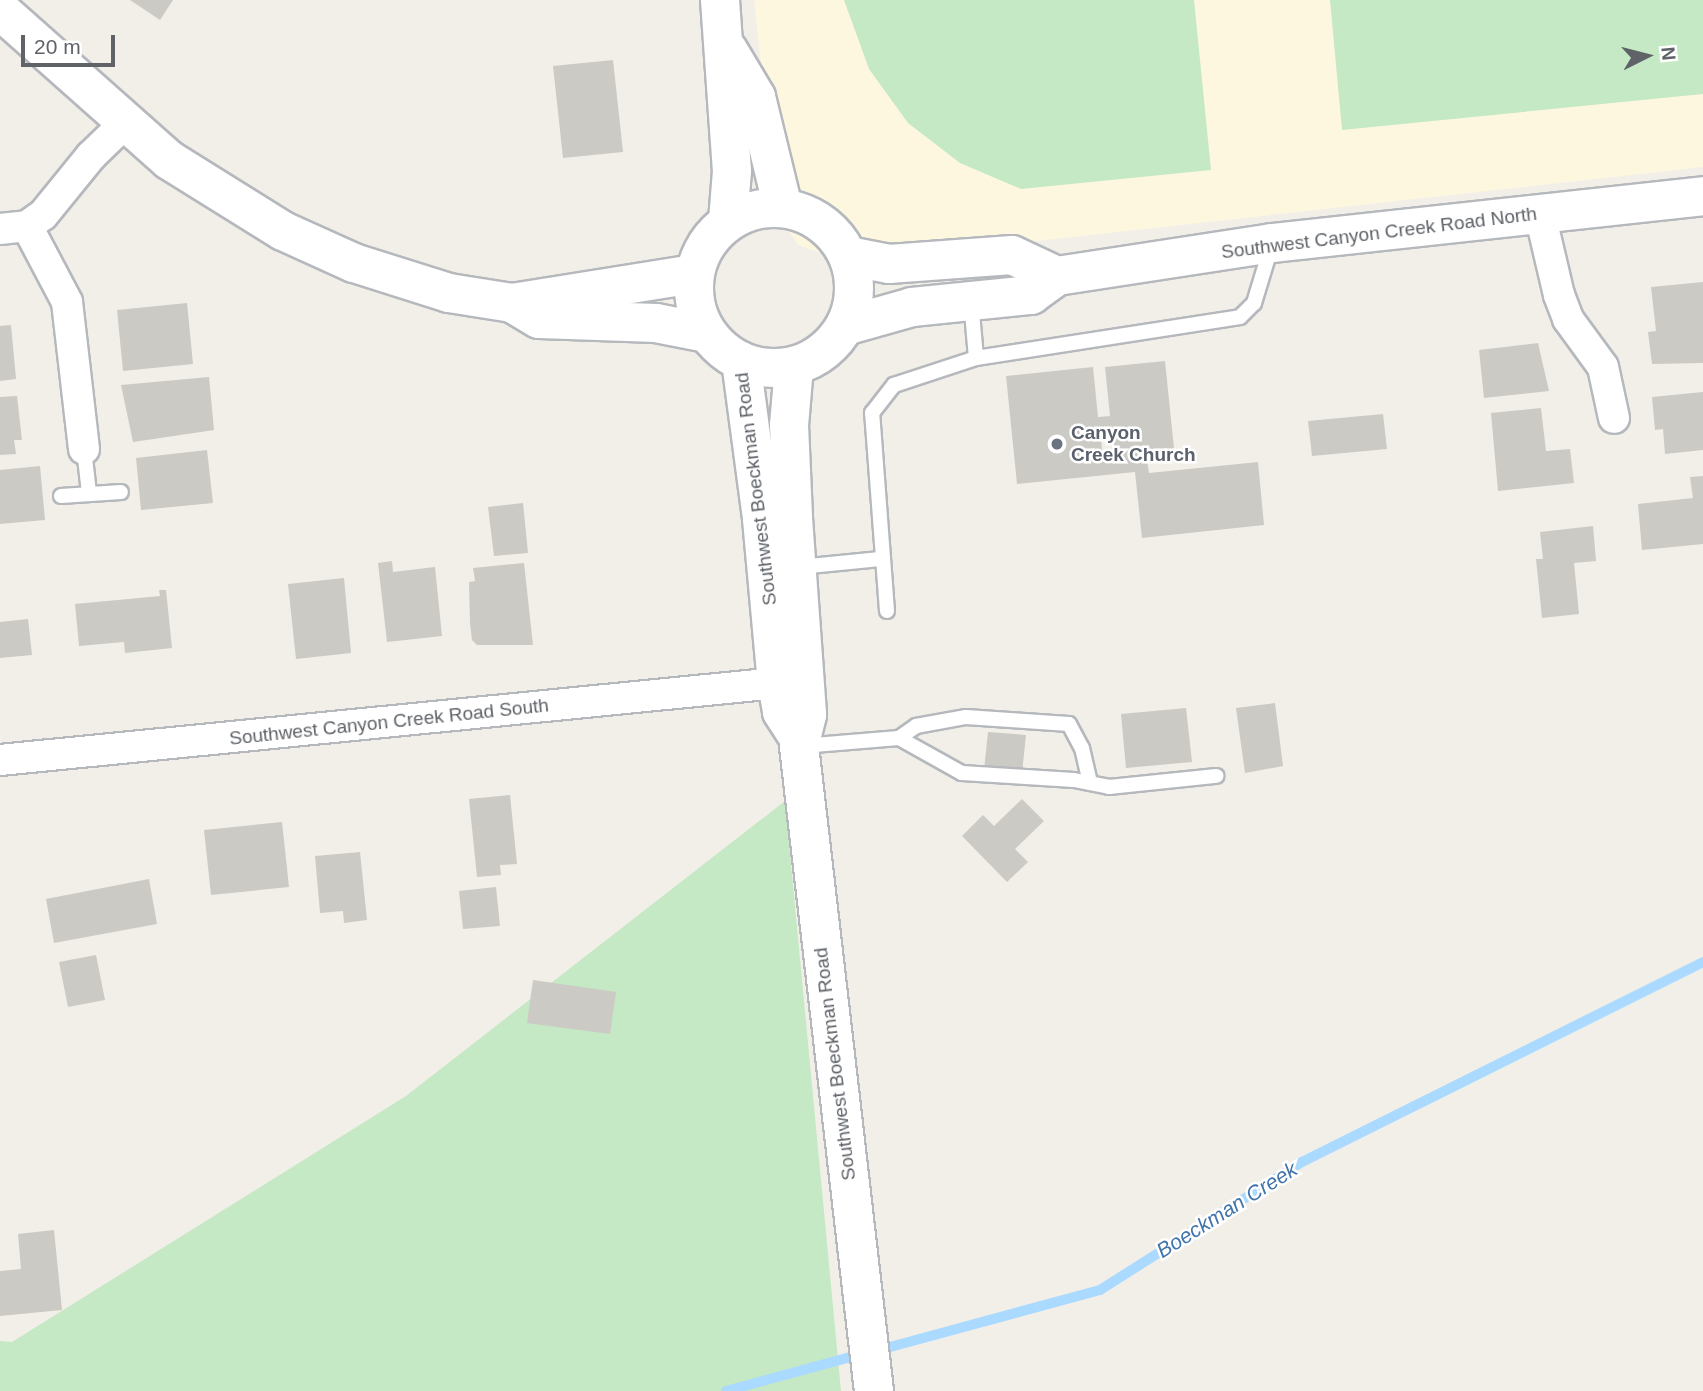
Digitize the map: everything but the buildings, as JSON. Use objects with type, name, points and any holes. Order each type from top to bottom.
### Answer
[{"type":"main road","points":[[720,0],[732,171],[728,221]]},
{"type":"main road","points":[[0,10],[125,123],[180,167],[283,231],[354,263],[437,290],[512,303],[540,318],[656,323],[706,333]]},
{"type":"main road","points":[[725,45],[756,97],[783,208]]},
{"type":"main road","name":"Southwest Canyon Creek Road North","points":[[845,326],[912,307],[1031,295],[1057,276],[1272,243],[1703,196]]},
{"type":"main road","points":[[783,208],[810,215],[832,232],[848,256],[855,279],[853,304],[845,326],[824,352],[794,367],[761,369],[730,357],[706,333],[697,315],[694,274],[706,244],[728,221],[754,209],[783,208]]},
{"type":"main road","points":[[848,256],[889,264],[1012,255],[1057,276]]},
{"type":"main road","points":[[512,303],[694,274]]},
{"type":"main road","name":"Southwest Boeckman Road","points":[[741,361],[762,519],[777,684],[782,712],[799,742]]},
{"type":"main road","name":"Southwest Boeckman Road","points":[[794,367],[789,425],[807,715],[799,742],[874,1391]]},
{"type":"street","points":[[84,449],[67,302],[13,227],[43,215],[91,156],[125,123]]},
{"type":"street","points":[[1541,214],[1559,295],[1568,319],[1603,367],[1614,418]]},
{"type":"street","name":"Southwest Canyon Creek Road South","points":[[0,760],[777,684]]},
{"type":"lane","points":[[887,611],[872,413],[894,385],[976,358],[1240,317],[1254,303],[1272,243]]},
{"type":"lane","points":[[971,300],[976,358]]},
{"type":"lane","points":[[84,449],[89,493]]},
{"type":"lane","points":[[61,496],[121,492]]},
{"type":"lane","points":[[796,568],[881,559]]},
{"type":"lane","points":[[899,738],[916,726],[966,717],[1069,724],[1082,748],[1090,783]]},
{"type":"lane","points":[[799,742],[899,738],[962,773],[1125,788],[1216,776]]},
{"type":"shaded area","points":[[754,0],[1703,0],[1703,167],[848,262],[798,245],[777,212]]},
{"type":"green space","points":[[844,0],[1194,0],[1211,170],[1021,189],[960,163],[908,123],[869,69]]},
{"type":"green space","points":[[1330,0],[1703,0],[1703,94],[1342,130]]},
{"type":"green space","points":[[785,801],[841,1391],[0,1391],[0,1341],[12,1342],[406,1096]]},
{"type":"waterway","name":"Boeckman Creek","points":[[879,1350],[1100,1290],[1302,1162],[1703,962]]},
{"type":"waterway","name":"Boeckman Creek","points":[[726,1391],[861,1354]]},
{"type":"place","name":"Canyon Creek Church","points":[[1057,444]]}]
